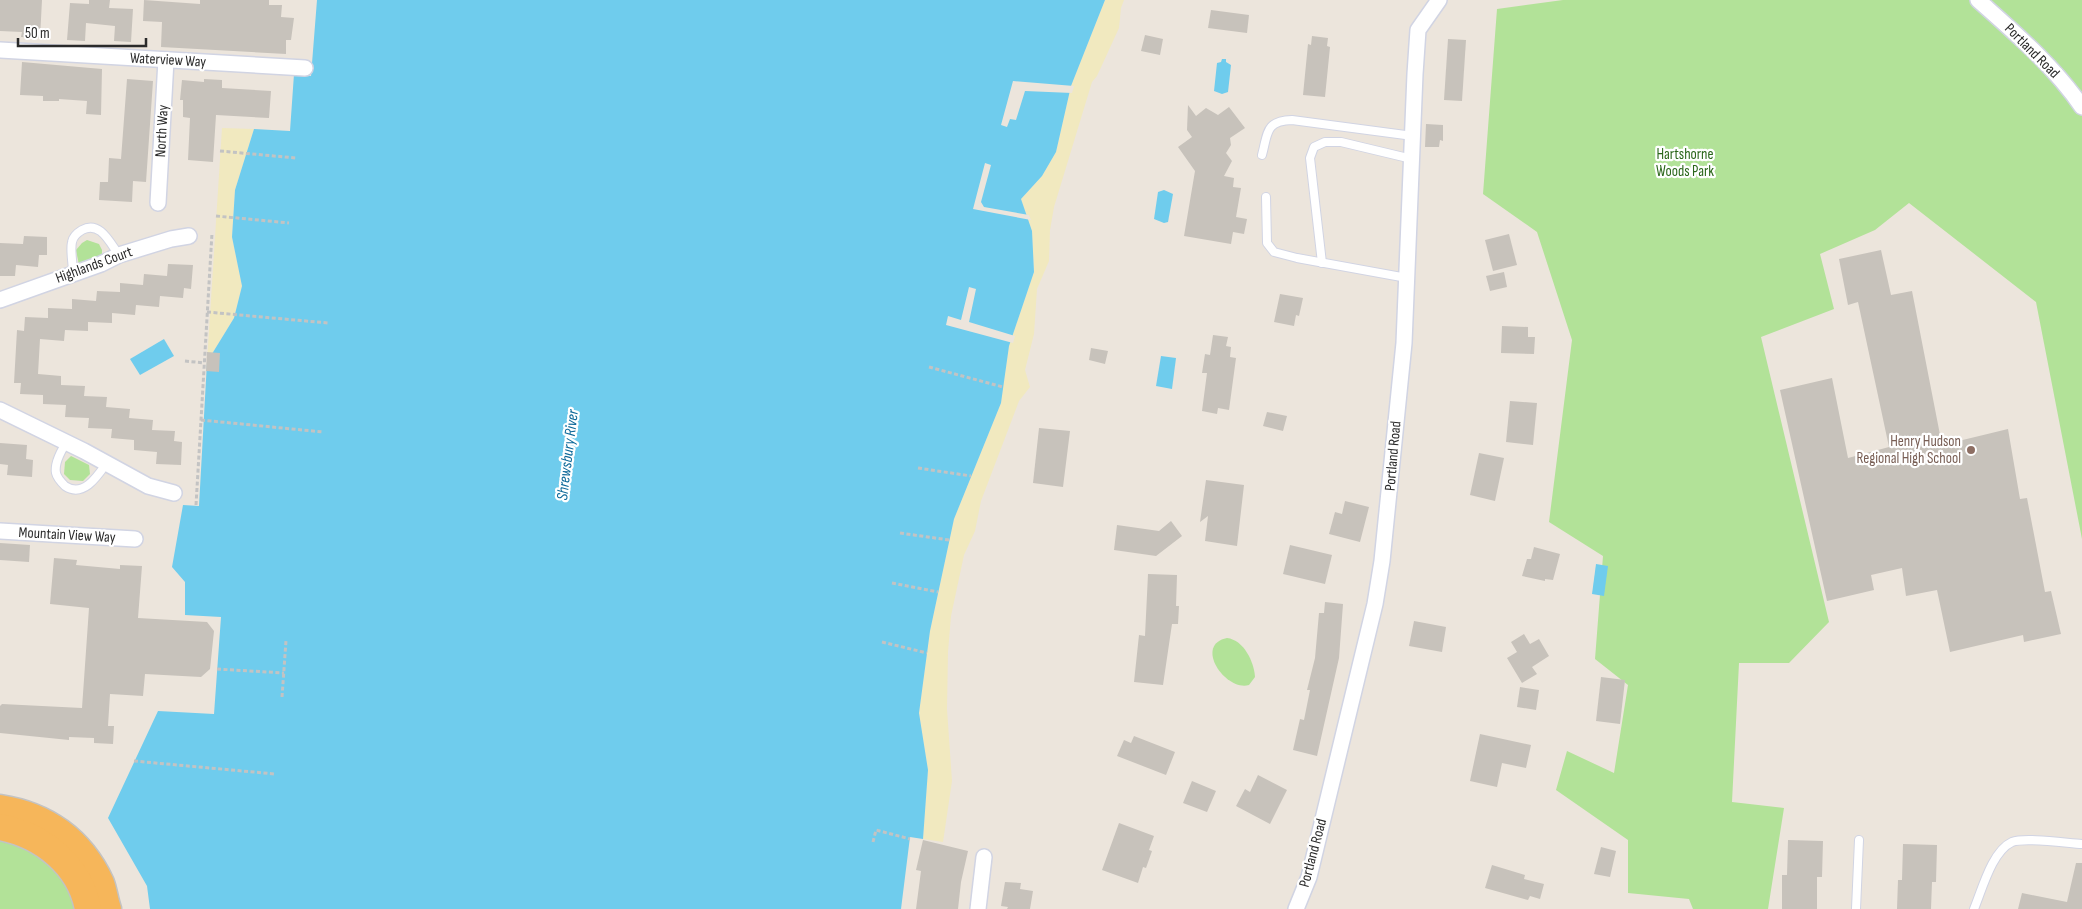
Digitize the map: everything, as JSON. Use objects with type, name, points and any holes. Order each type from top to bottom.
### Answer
[{"type":"highway","points":[[0,808],[16,810],[44,821],[64,834],[91,867],[101,884],[108,909]]},
{"type":"highway","points":[[0,827],[26,834],[45,844],[58,855],[69,867],[80,884],[88,909]]},
{"type":"street","name":"Portland Road","points":[[1296,909],[1309,877],[1375,604],[1390,492],[1404,343],[1418,30],[1439,0]]},
{"type":"street","name":"Portland Road","points":[[1978,0],[2024,41],[2082,107]]},
{"type":"street","name":"Waterview Way","points":[[0,50],[305,68]]},
{"type":"street","name":"North Way","points":[[158,203],[166,60]]},
{"type":"street","name":"Highlands Court","points":[[0,300],[101,264],[119,255],[171,238],[189,236]]},
{"type":"street","points":[[0,410],[148,486],[174,493]]},
{"type":"street","name":"Mountain View Way","points":[[0,531],[135,539]]},
{"type":"street","points":[[978,909],[984,857]]},
{"type":"lane","points":[[1262,155],[1269,127],[1278,120],[1292,120],[1413,136]]},
{"type":"lane","points":[[1322,263],[1310,158],[1314,147],[1324,142],[1341,142],[1412,158]]},
{"type":"lane","points":[[1266,198],[1267,243],[1274,252],[1322,263],[1408,278]]},
{"type":"lane","points":[[73,273],[72,243],[74,235],[83,229],[91,228],[102,232],[119,255]]},
{"type":"lane","points":[[66,443],[58,458],[56,473],[60,482],[68,488],[78,489],[87,487],[97,478],[106,464]]},
{"type":"lane","points":[[1856,909],[1859,840]]},
{"type":"lane","points":[[1974,909],[1996,857],[2013,842],[2023,840],[2082,844]]},
{"type":"path","points":[[220,151],[296,158]]},
{"type":"path","points":[[216,216],[289,223]]},
{"type":"path","points":[[196,504],[212,232]]},
{"type":"path","points":[[207,312],[328,323]]},
{"type":"path","points":[[185,361],[204,363]]},
{"type":"path","points":[[930,367],[1004,387]]},
{"type":"path","points":[[201,420],[323,432]]},
{"type":"path","points":[[918,468],[972,476]]},
{"type":"path","points":[[900,534],[949,540]]},
{"type":"path","points":[[892,583],[938,592]]},
{"type":"path","points":[[282,697],[286,640]]},
{"type":"path","points":[[882,642],[927,653]]},
{"type":"path","points":[[217,668],[284,673]]},
{"type":"path","points":[[134,761],[275,774]]},
{"type":"path","points":[[873,842],[876,830],[910,839]]},
{"type":"green space","name":"Hartshorne Woods Park","points":[[1563,0],[2082,0],[2082,539],[2036,302],[1909,203],[1875,230],[1820,254],[1834,309],[1761,337],[1829,622],[1789,663],[1739,663],[1732,802],[1784,808],[1768,909],[1693,909],[1689,899],[1628,893],[1628,840],[1556,790],[1567,751],[1614,773],[1628,685],[1595,659],[1603,556],[1549,522],[1572,340],[1537,232],[1483,194],[1497,9]]},
{"type":"green space","points":[[87,240],[99,244],[102,250],[102,257],[79,265],[76,250]]},
{"type":"green space","points":[[71,456],[89,465],[90,474],[83,481],[70,480],[64,474],[65,462]]},
{"type":"green space","points":[[1227,638],[1243,647],[1253,665],[1255,677],[1249,685],[1231,682],[1217,667],[1213,658],[1213,649],[1217,642]]},
{"type":"green space","points":[[0,840],[39,854],[66,883],[77,909],[0,909]]},
{"type":"sand","points":[[1105,0],[1124,0],[1121,8],[1119,28],[1097,76],[1092,82],[1054,207],[1050,230],[1049,261],[1037,289],[1034,334],[1025,370],[1030,387],[1019,401],[981,501],[975,531],[964,555],[951,616],[947,709],[952,781],[943,842],[923,839],[928,770],[919,713],[930,631],[954,519],[1001,403],[1009,346],[1034,272],[1032,231],[1021,199],[1042,176],[1056,152],[1071,86]]},
{"type":"sand","points":[[222,128],[254,129],[235,190],[232,237],[242,286],[234,318],[207,362]]},
{"type":"water","name":"Shrewsbury River","points":[[317,0],[1105,0],[1071,86],[1056,152],[1042,176],[1021,199],[1032,231],[1034,272],[1009,346],[1001,403],[954,519],[930,631],[919,713],[928,770],[923,839],[910,837],[901,909],[150,909],[147,886],[108,818],[158,711],[214,714],[221,617],[185,615],[185,582],[172,567],[183,505],[199,506],[207,362],[234,318],[242,286],[232,237],[235,190],[254,129],[290,131],[294,74],[311,76]]},
{"type":"water","points":[[1222,59],[1226,59],[1226,62],[1231,65],[1228,92],[1222,94],[1214,91],[1217,63],[1221,62]]},
{"type":"water","points":[[1164,190],[1173,194],[1168,222],[1164,223],[1154,219],[1158,192]]},
{"type":"water","points":[[164,339],[174,356],[140,375],[130,359]]},
{"type":"water","points":[[1161,356],[1176,358],[1172,389],[1156,386]]},
{"type":"water","points":[[1596,564],[1608,566],[1604,596],[1592,594]]},
{"type":"pier","points":[[1013,81],[1074,86],[1072,93],[1025,91],[1016,120],[1010,119],[1007,127],[1001,125]]},
{"type":"pier","points":[[985,163],[991,165],[981,202],[984,207],[1029,215],[1031,220],[973,209]]},
{"type":"pier","points":[[969,287],[976,289],[969,322],[1015,336],[1013,343],[946,325],[948,316],[961,320]]},
{"type":"building","points":[[0,0],[42,0],[40,38],[21,37],[22,32],[0,31]]},
{"type":"building","points":[[89,0],[110,0],[109,8],[133,9],[131,42],[114,41],[115,26],[86,23],[85,41],[67,40],[70,3],[89,4]]},
{"type":"building","points":[[144,0],[200,4],[200,0],[269,0],[269,5],[282,5],[281,17],[294,18],[291,40],[286,40],[286,54],[161,47],[162,22],[143,21]]},
{"type":"building","points":[[1211,10],[1249,15],[1247,33],[1208,28]]},
{"type":"building","points":[[1145,35],[1163,39],[1160,55],[1141,51]]},
{"type":"building","points":[[1312,36],[1328,38],[1327,46],[1330,47],[1325,97],[1303,95],[1308,44],[1311,45]]},
{"type":"building","points":[[1448,39],[1466,40],[1462,101],[1444,100]]},
{"type":"building","points":[[22,62],[102,69],[101,115],[86,114],[87,101],[59,99],[59,101],[43,101],[43,96],[20,95]]},
{"type":"building","points":[[127,79],[153,81],[146,182],[133,181],[132,202],[99,200],[100,182],[108,182],[109,158],[121,159]]},
{"type":"building","points":[[204,79],[222,80],[222,88],[271,91],[269,118],[216,115],[213,162],[188,160],[190,118],[183,117],[183,100],[180,100],[182,80],[204,82]]},
{"type":"building","points":[[1188,105],[1196,116],[1206,108],[1218,115],[1229,107],[1245,128],[1230,138],[1231,145],[1226,153],[1232,161],[1224,176],[1234,178],[1233,187],[1241,188],[1236,217],[1247,219],[1244,234],[1233,232],[1231,244],[1184,236],[1195,171],[1178,147],[1192,137],[1187,130]]},
{"type":"building","points":[[1426,124],[1443,125],[1443,141],[1440,140],[1439,147],[1425,147]]},
{"type":"building","points":[[1509,234],[1517,265],[1493,271],[1485,240]]},
{"type":"building","points":[[24,236],[47,237],[47,255],[39,255],[38,267],[16,265],[15,276],[0,276],[0,243],[23,244]]},
{"type":"building","name":"Henry Hudson Regional High School","points":[[1881,250],[1891,295],[1912,291],[1942,445],[2008,429],[2020,499],[2027,498],[2045,592],[2051,591],[2061,634],[2024,642],[2023,635],[1950,652],[1937,590],[1906,596],[1902,568],[1871,575],[1874,590],[1827,601],[1780,390],[1832,378],[1848,458],[1889,447],[1858,302],[1848,305],[1839,259]]},
{"type":"building","points":[[168,264],[193,265],[191,289],[184,288],[183,298],[160,296],[159,307],[136,305],[135,315],[112,313],[112,323],[88,322],[88,331],[65,330],[64,341],[40,339],[38,374],[61,376],[61,385],[85,386],[84,396],[107,397],[106,407],[130,409],[129,418],[153,420],[152,430],[175,431],[174,441],[182,442],[181,465],[156,464],[157,452],[134,450],[134,440],[111,438],[112,429],[88,428],[89,418],[65,417],[66,405],[43,404],[43,395],[20,394],[21,383],[14,383],[17,330],[24,331],[25,317],[48,318],[48,308],[72,309],[72,299],[96,301],[97,291],[120,292],[120,283],[143,285],[144,274],[167,276]]},
{"type":"building","points":[[1504,272],[1507,287],[1490,291],[1486,276]]},
{"type":"building","points":[[1280,294],[1303,298],[1299,316],[1296,315],[1294,326],[1274,322]]},
{"type":"building","points":[[1502,326],[1528,327],[1528,337],[1535,337],[1534,354],[1501,353]]},
{"type":"building","points":[[1213,335],[1228,337],[1226,346],[1231,347],[1230,357],[1236,358],[1229,410],[1218,408],[1217,414],[1202,411],[1207,373],[1202,373],[1205,354],[1210,355]]},
{"type":"building","points":[[1091,348],[1108,351],[1105,364],[1089,360]]},
{"type":"building","points":[[207,352],[220,353],[219,372],[206,371]]},
{"type":"building","points":[[1510,401],[1537,403],[1533,445],[1506,442]]},
{"type":"building","points":[[1267,412],[1287,416],[1283,431],[1263,426]]},
{"type":"building","points":[[1039,428],[1070,431],[1063,487],[1033,483]]},
{"type":"building","points":[[0,443],[27,445],[26,459],[33,460],[32,477],[7,475],[8,465],[0,464]]},
{"type":"building","points":[[1479,453],[1504,458],[1495,501],[1470,495]]},
{"type":"building","points":[[1206,480],[1244,485],[1237,546],[1205,541],[1208,516],[1200,522]]},
{"type":"building","points":[[1345,501],[1369,507],[1360,542],[1329,534],[1335,512],[1342,514]]},
{"type":"building","points":[[1171,521],[1182,536],[1156,556],[1114,550],[1117,525],[1159,531]]},
{"type":"building","points":[[0,543],[30,545],[29,562],[0,560]]},
{"type":"building","points":[[1290,545],[1332,555],[1325,584],[1283,574]]},
{"type":"building","points":[[1534,547],[1560,554],[1553,580],[1545,579],[1545,581],[1522,576],[1527,559],[1531,559]]},
{"type":"building","points":[[54,558],[77,560],[76,565],[120,569],[120,565],[142,566],[138,618],[207,622],[214,631],[210,669],[201,677],[145,674],[143,696],[110,694],[108,726],[114,726],[113,744],[94,743],[94,738],[69,737],[69,740],[0,733],[0,706],[2,704],[82,708],[89,608],[50,604]]},
{"type":"building","points":[[1148,574],[1177,575],[1176,606],[1179,606],[1178,624],[1172,624],[1163,685],[1134,682],[1139,635],[1145,636]]},
{"type":"building","points":[[1325,602],[1343,604],[1339,658],[1317,756],[1293,750],[1300,719],[1304,720],[1310,690],[1307,690],[1315,658],[1319,613],[1324,613]]},
{"type":"building","points":[[1414,621],[1446,627],[1442,652],[1409,646]]},
{"type":"building","points":[[1524,634],[1530,644],[1539,639],[1549,656],[1532,667],[1537,674],[1522,683],[1507,658],[1517,652],[1511,642]]},
{"type":"building","points":[[1601,677],[1625,680],[1620,724],[1596,721]]},
{"type":"building","points":[[1520,687],[1539,690],[1536,710],[1517,707]]},
{"type":"building","points":[[1480,734],[1531,745],[1526,768],[1502,763],[1497,787],[1470,781]]},
{"type":"building","points":[[1134,736],[1175,752],[1166,775],[1117,756],[1124,740],[1131,743]]},
{"type":"building","points":[[1258,775],[1287,790],[1270,824],[1236,806],[1245,789],[1250,792]]},
{"type":"building","points":[[1192,781],[1216,791],[1207,812],[1183,803]]},
{"type":"building","points":[[1119,823],[1154,836],[1149,850],[1152,851],[1146,868],[1143,867],[1138,883],[1102,870]]},
{"type":"building","points":[[923,840],[968,851],[961,882],[958,909],[916,909],[921,871],[916,870]]},
{"type":"building","points":[[1788,840],[1823,841],[1822,877],[1817,877],[1817,909],[1782,909],[1782,875],[1787,875]]},
{"type":"building","points":[[1903,844],[1937,845],[1936,882],[1932,882],[1931,909],[1897,909],[1898,880],[1902,880]]},
{"type":"building","points":[[1601,847],[1616,851],[1610,877],[1594,874]]},
{"type":"building","points":[[2076,863],[2082,863],[2082,909],[2018,909],[2022,893],[2067,902]]},
{"type":"building","points":[[1492,865],[1525,875],[1524,879],[1544,884],[1540,899],[1530,896],[1528,900],[1485,888]]},
{"type":"building","points":[[1005,882],[1021,883],[1020,889],[1033,891],[1030,909],[1007,909],[1008,907],[1001,906]]},
{"type":"place","name":"Henry Hudson Regional High School","points":[[1971,450]]}]
